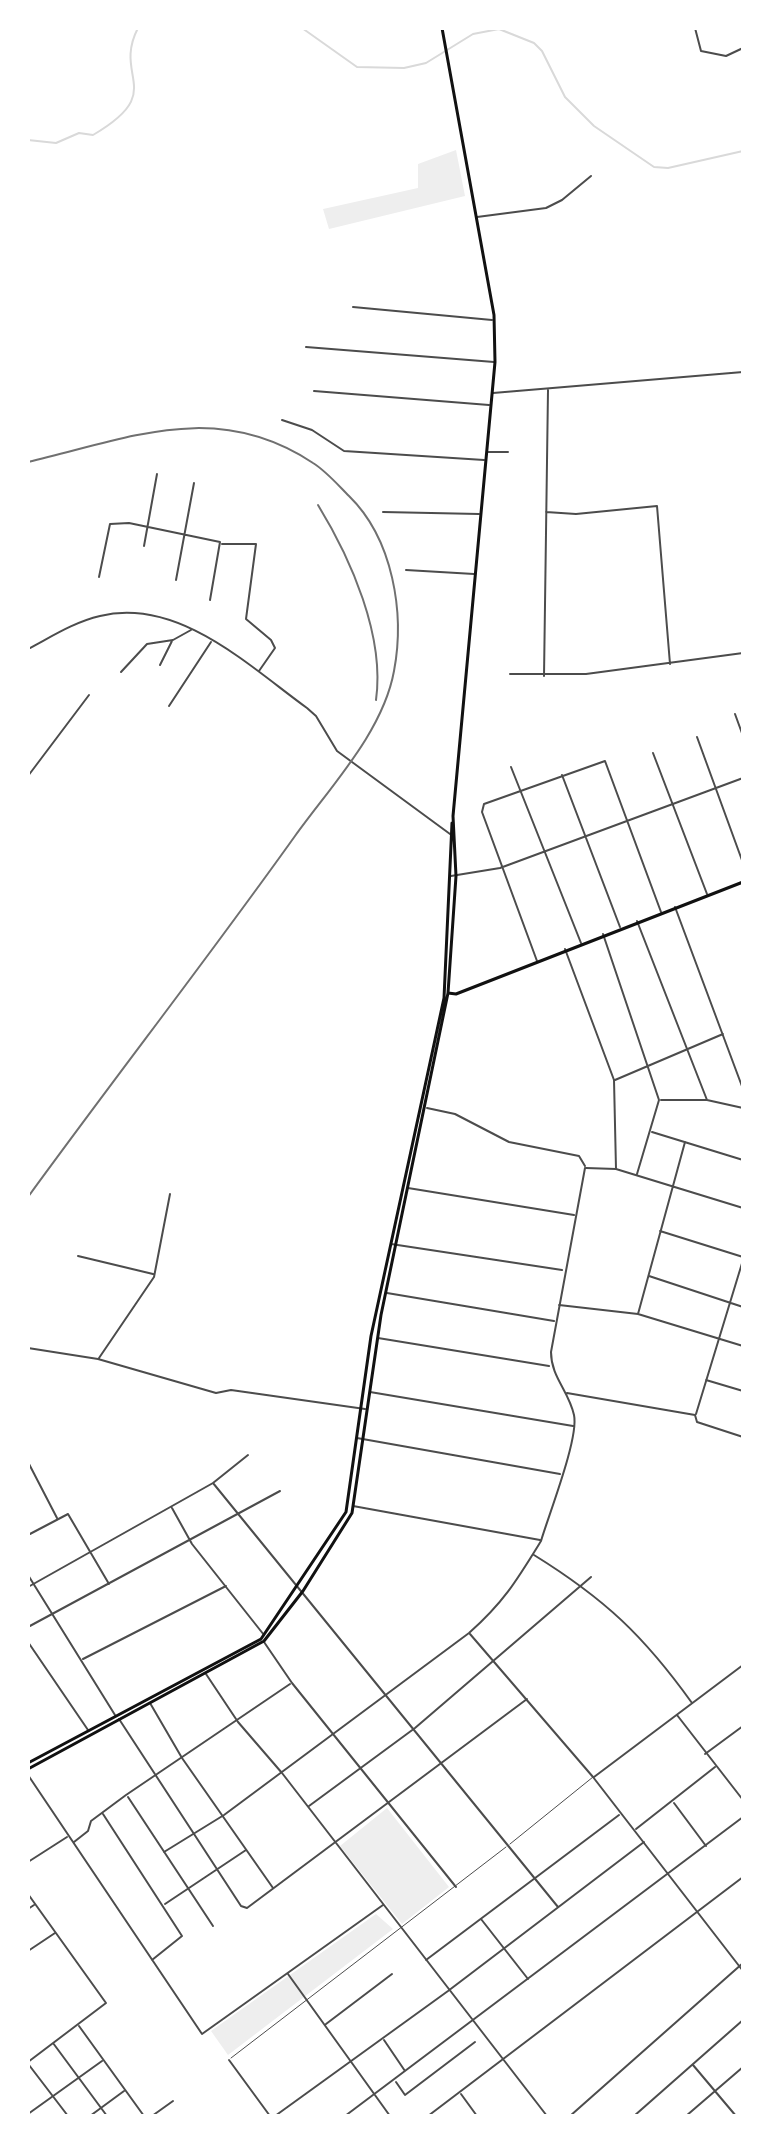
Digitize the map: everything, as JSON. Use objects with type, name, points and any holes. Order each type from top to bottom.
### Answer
[{"type":"main road","points":[[28,1769],[117,1717],[264,1641],[303,1591],[351,1505],[392,1244],[448,993],[454,876],[453,816],[495,362],[493,320],[442,28]]},
{"type":"main road","points":[[28,1763],[88,1730],[150,1702],[264,1635],[351,1505],[359,1408],[444,998],[454,876]]},
{"type":"main road","points":[[448,993],[456,994],[620,927],[743,882]]},
{"type":"street","points":[[695,28],[701,51],[726,56],[743,48]]},
{"type":"street","points":[[475,217],[546,208],[562,200],[591,176]]},
{"type":"street","points":[[353,307],[493,320]]},
{"type":"street","points":[[306,347],[495,362]]},
{"type":"street","points":[[491,393],[743,372]]},
{"type":"street","points":[[544,676],[548,390]]},
{"type":"street","points":[[314,391],[490,405]]},
{"type":"street","points":[[282,420],[312,430],[344,451],[486,460]]},
{"type":"street","points":[[486,452],[508,452]]},
{"type":"street","points":[[144,546],[150,528],[157,474]]},
{"type":"street","points":[[176,580],[194,483]]},
{"type":"street","points":[[544,512],[576,514],[657,506],[670,664]]},
{"type":"street","points":[[383,512],[481,514]]},
{"type":"street","points":[[99,577],[110,524],[129,523],[222,544],[256,544],[246,619],[271,640],[275,648],[258,672]]},
{"type":"street","points":[[210,600],[222,544]]},
{"type":"street","points":[[406,570],[475,574]]},
{"type":"street","points":[[28,649],[73,625],[102,616],[131,614],[161,618],[192,629],[258,672],[316,716],[337,751],[452,835]]},
{"type":"street","points":[[121,672],[147,644],[173,640],[192,629]]},
{"type":"street","points":[[160,665],[173,640]]},
{"type":"street","points":[[169,706],[212,641]]},
{"type":"street","points":[[510,674],[544,676],[670,664],[743,653]]},
{"type":"street","points":[[28,776],[89,695]]},
{"type":"street","points":[[735,714],[743,736]]},
{"type":"street","points":[[697,737],[743,863]]},
{"type":"street","points":[[653,753],[707,895]]},
{"type":"street","points":[[537,961],[500,868],[481,807],[518,790],[605,761],[661,912]]},
{"type":"street","points":[[511,767],[542,852],[581,943]]},
{"type":"street","points":[[562,775],[620,927]]},
{"type":"street","points":[[454,876],[500,868],[743,778]]},
{"type":"street","points":[[675,907],[743,1089]]},
{"type":"street","points":[[637,921],[707,1100]]},
{"type":"street","points":[[603,934],[659,1100],[637,1174]]},
{"type":"street","points":[[565,949],[614,1080],[616,1169]]},
{"type":"street","points":[[614,1080],[723,1034]]},
{"type":"street","points":[[659,1100],[707,1100],[743,1108]]},
{"type":"street","points":[[164,1852],[224,1815],[469,1633],[503,1602],[541,1541],[575,1426],[566,1393],[551,1366],[555,1321],[585,1168],[579,1156],[509,1142],[455,1114],[423,1107]]},
{"type":"street","points":[[650,1131],[743,1160]]},
{"type":"street","points":[[638,1314],[685,1142]]},
{"type":"street","points":[[585,1168],[616,1169],[637,1174],[743,1208]]},
{"type":"street","points":[[406,1188],[574,1215]]},
{"type":"street","points":[[98,1359],[154,1274],[170,1194]]},
{"type":"street","points":[[660,1231],[743,1259],[695,1415],[697,1422],[743,1437]]},
{"type":"street","points":[[392,1244],[565,1271]]},
{"type":"street","points":[[78,1256],[154,1274]]},
{"type":"street","points":[[647,1276],[743,1307]]},
{"type":"street","points":[[385,1293],[555,1321]]},
{"type":"street","points":[[559,1305],[638,1314],[743,1346]]},
{"type":"street","points":[[377,1338],[551,1366]]},
{"type":"street","points":[[28,1348],[98,1359],[216,1393],[231,1390],[365,1409]]},
{"type":"street","points":[[706,1380],[743,1391]]},
{"type":"street","points":[[369,1392],[575,1426]]},
{"type":"street","points":[[566,1393],[695,1415]]},
{"type":"street","points":[[356,1438],[561,1474]]},
{"type":"street","points":[[28,1587],[213,1483],[248,1455]]},
{"type":"street","points":[[28,1462],[58,1519]]},
{"type":"street","points":[[213,1483],[510,1844],[558,1907]]},
{"type":"street","points":[[28,1627],[280,1491]]},
{"type":"street","points":[[351,1505],[541,1541]]},
{"type":"street","points":[[171,1507],[189,1540],[264,1635]]},
{"type":"street","points":[[28,1535],[68,1514],[109,1584]]},
{"type":"street","points":[[533,1554],[581,1584],[630,1625],[692,1703]]},
{"type":"street","points":[[28,1575],[155,1777],[244,1908],[527,1699]]},
{"type":"street","points":[[308,1807],[415,1728],[591,1577]]},
{"type":"street","points":[[82,1659],[226,1586]]},
{"type":"street","points":[[469,1633],[593,1777],[743,1971]]},
{"type":"street","points":[[264,1641],[292,1683],[456,1887]]},
{"type":"street","points":[[28,1642],[88,1730]]},
{"type":"street","points":[[644,1842],[448,1991],[272,2116],[229,2060],[402,1930],[593,1777],[743,1665]]},
{"type":"street","points":[[204,1671],[238,1722],[282,1773],[501,2061],[547,2116]]},
{"type":"street","points":[[73,1843],[102,1813],[126,1795],[292,1683]]},
{"type":"street","points":[[150,1702],[182,1758],[273,1889]]},
{"type":"street","points":[[677,1715],[743,1800]]},
{"type":"street","points":[[705,1754],[743,1726]]},
{"type":"street","points":[[635,1830],[715,1767]]},
{"type":"street","points":[[28,1775],[198,2031],[209,2030],[383,1905]]},
{"type":"street","points":[[126,1795],[213,1926]]},
{"type":"street","points":[[672,1801],[707,1847]]},
{"type":"street","points":[[102,1813],[182,1936],[152,1960]]},
{"type":"street","points":[[425,1961],[621,1813]]},
{"type":"street","points":[[345,2116],[743,1817]]},
{"type":"street","points":[[28,1862],[69,1836]]},
{"type":"street","points":[[163,1905],[247,1850]]},
{"type":"street","points":[[428,2116],[743,1877]]},
{"type":"street","points":[[28,1894],[106,2003],[28,2063],[68,2116]]},
{"type":"street","points":[[28,1909],[35,1905]]},
{"type":"street","points":[[481,1919],[529,1980]]},
{"type":"street","points":[[28,1951],[56,1932]]},
{"type":"street","points":[[570,2116],[743,1963]]},
{"type":"street","points":[[288,1974],[390,2116]]},
{"type":"street","points":[[325,2024],[392,1974]]},
{"type":"street","points":[[634,2116],[743,2020]]},
{"type":"street","points":[[78,2025],[144,2116]]},
{"type":"street","points":[[382,2038],[405,2072]]},
{"type":"street","points":[[394,2080],[405,2095],[475,2042]]},
{"type":"street","points":[[53,2043],[107,2116]]},
{"type":"street","points":[[28,2115],[104,2060]]},
{"type":"street","points":[[693,2065],[736,2116]]},
{"type":"street","points":[[686,2116],[743,2067]]},
{"type":"street","points":[[90,2116],[125,2090]]},
{"type":"street","points":[[459,2093],[477,2116]]},
{"type":"street","points":[[152,2116],[173,2101]]},
{"type":"shaded area","points":[[456,150],[465,196],[329,229],[323,209],[418,188],[418,164]]},
{"type":"shaded area","points":[[387,1808],[449,1887],[402,1924],[340,1846]]},
{"type":"shaded area","points":[[376,1914],[393,1929],[228,2055],[211,2031]]},
{"type":"waterway","points":[[28,140],[56,143],[79,133],[93,135],[128,107],[134,84],[132,45],[138,28]]},
{"type":"waterway","points":[[302,28],[357,67],[404,68],[426,63],[473,34],[499,29],[534,43],[542,51],[565,97],[594,126],[654,167],[668,168],[743,151]]},
{"type":"railway","points":[[28,462],[138,435],[173,430],[207,428],[242,432],[277,444],[323,470],[364,513],[376,533],[392,578],[398,625],[394,671],[388,694],[354,758],[28,1197]]},
{"type":"railway","points":[[318,505],[342,549],[363,599],[375,650],[376,700]]}]
